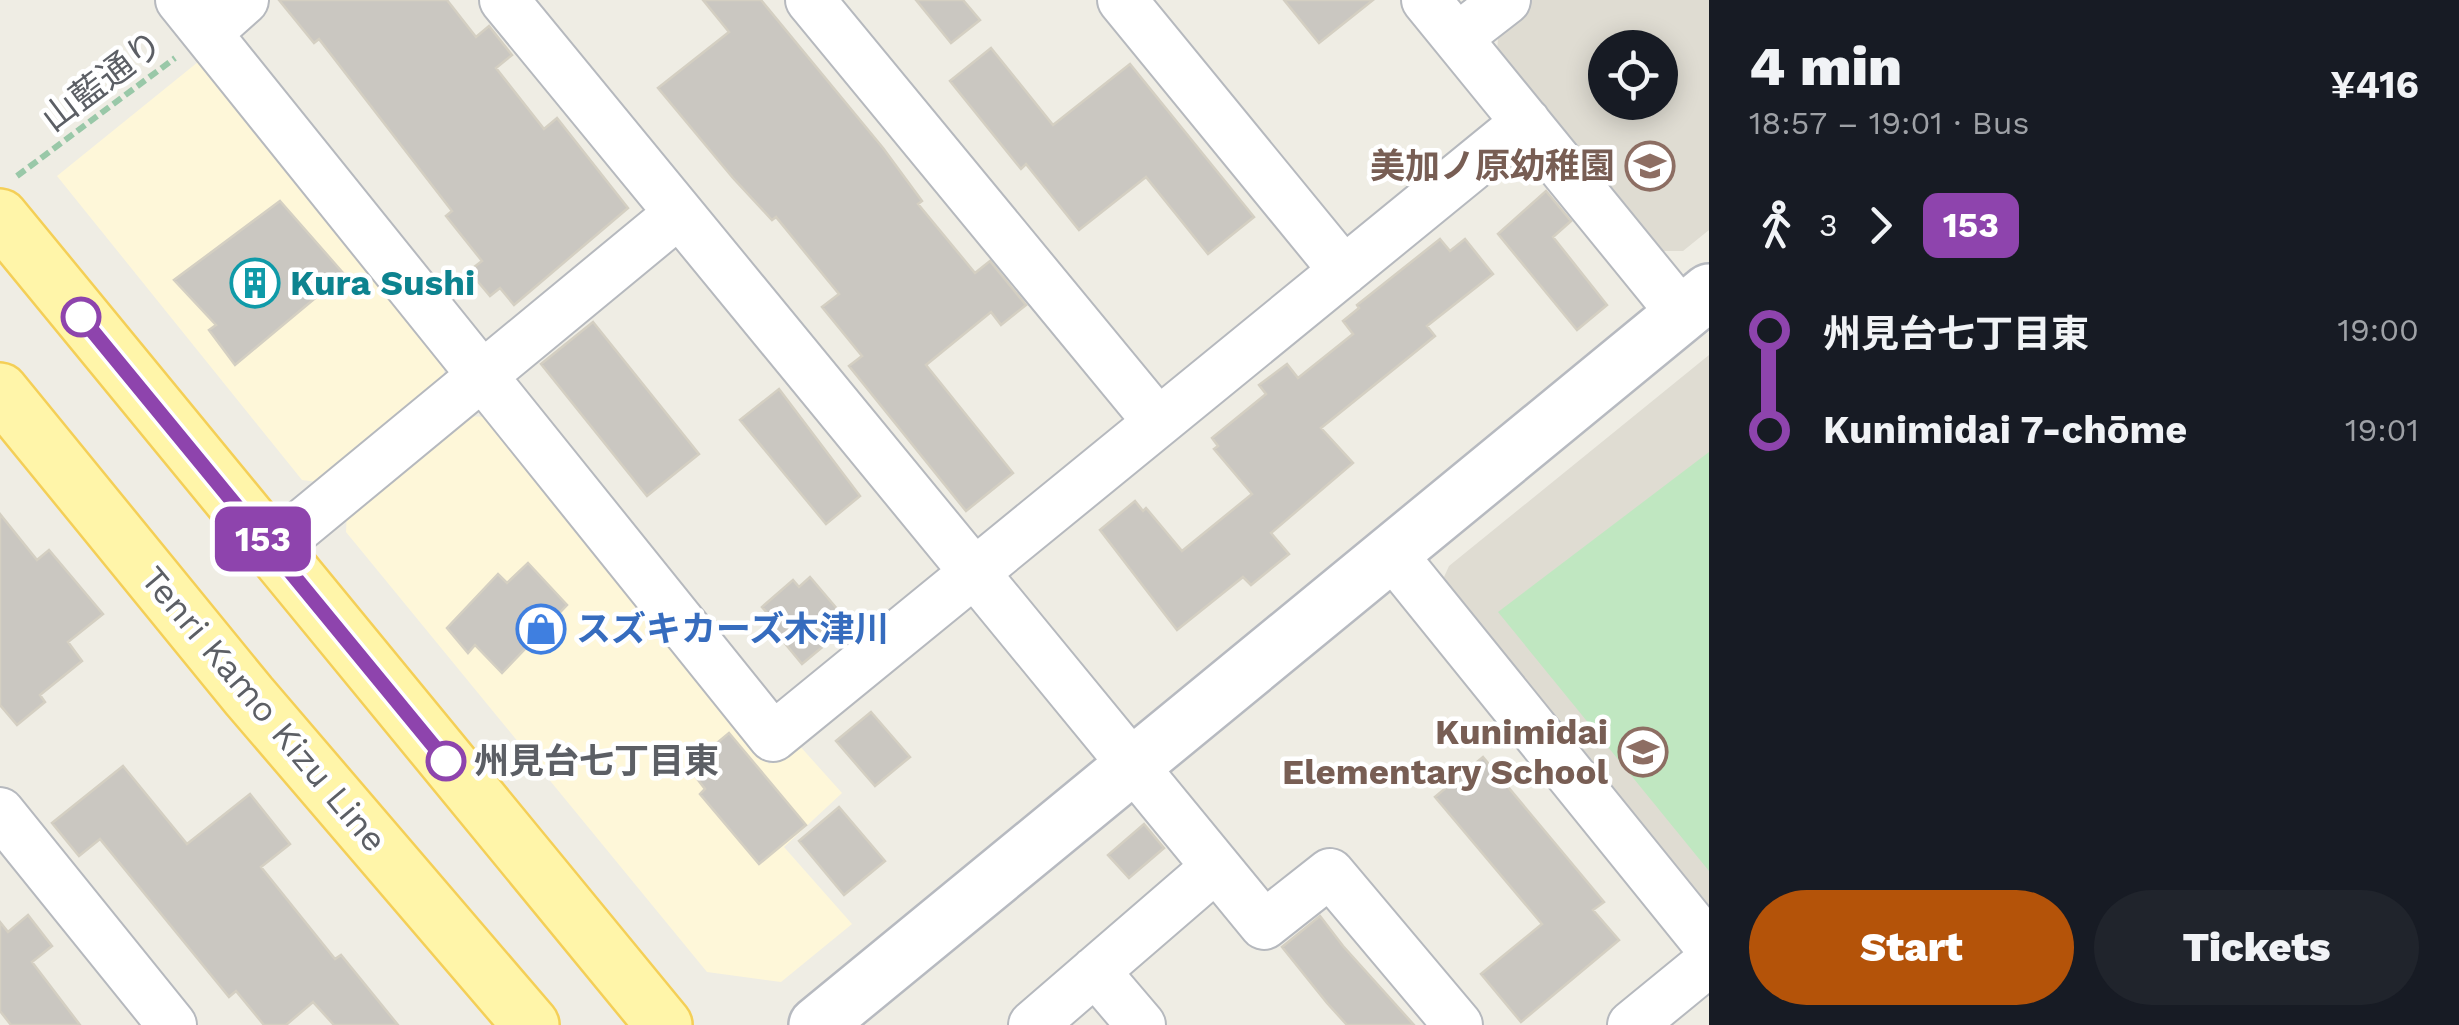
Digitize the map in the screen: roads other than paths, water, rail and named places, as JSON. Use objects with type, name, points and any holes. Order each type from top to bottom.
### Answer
[{"type":"main road","points":[[0,217],[664,1025]]},
{"type":"main road","name":"Tenri Kamo Kizu Line","points":[[0,392],[249,696],[531,1025]]},
{"type":"street","points":[[244,0],[194,17],[480,377],[773,736],[1526,122]]},
{"type":"street","points":[[504,0],[1264,925],[1330,872],[1458,1025]]},
{"type":"street","points":[[810,0],[1158,422]]},
{"type":"street","points":[[1122,0],[1344,271]]},
{"type":"street","points":[[817,1025],[1696,303],[1526,122],[1426,0]]},
{"type":"street","points":[[1457,38],[1506,0]]},
{"type":"street","points":[[271,550],[678,214]]},
{"type":"street","points":[[1392,554],[1709,946]]},
{"type":"street","points":[[0,812],[172,1025]]},
{"type":"street","points":[[1033,1025],[1216,867]]},
{"type":"street","points":[[1632,1025],[1709,962]]},
{"type":"street","points":[[1094,972],[1141,1025]]},
{"type":"place","name":"美加ノ原幼稚園","points":[[1650,166]]},
{"type":"place","name":"Kura Sushi","points":[[255,283]]},
{"type":"place","name":"スズキカーズ木津川","points":[[541,629]]},
{"type":"place","name":"Kunimidai Elementary School","points":[[1643,752]]},
{"type":"place","name":"州見台七丁目東","points":[[446,761]]}]
